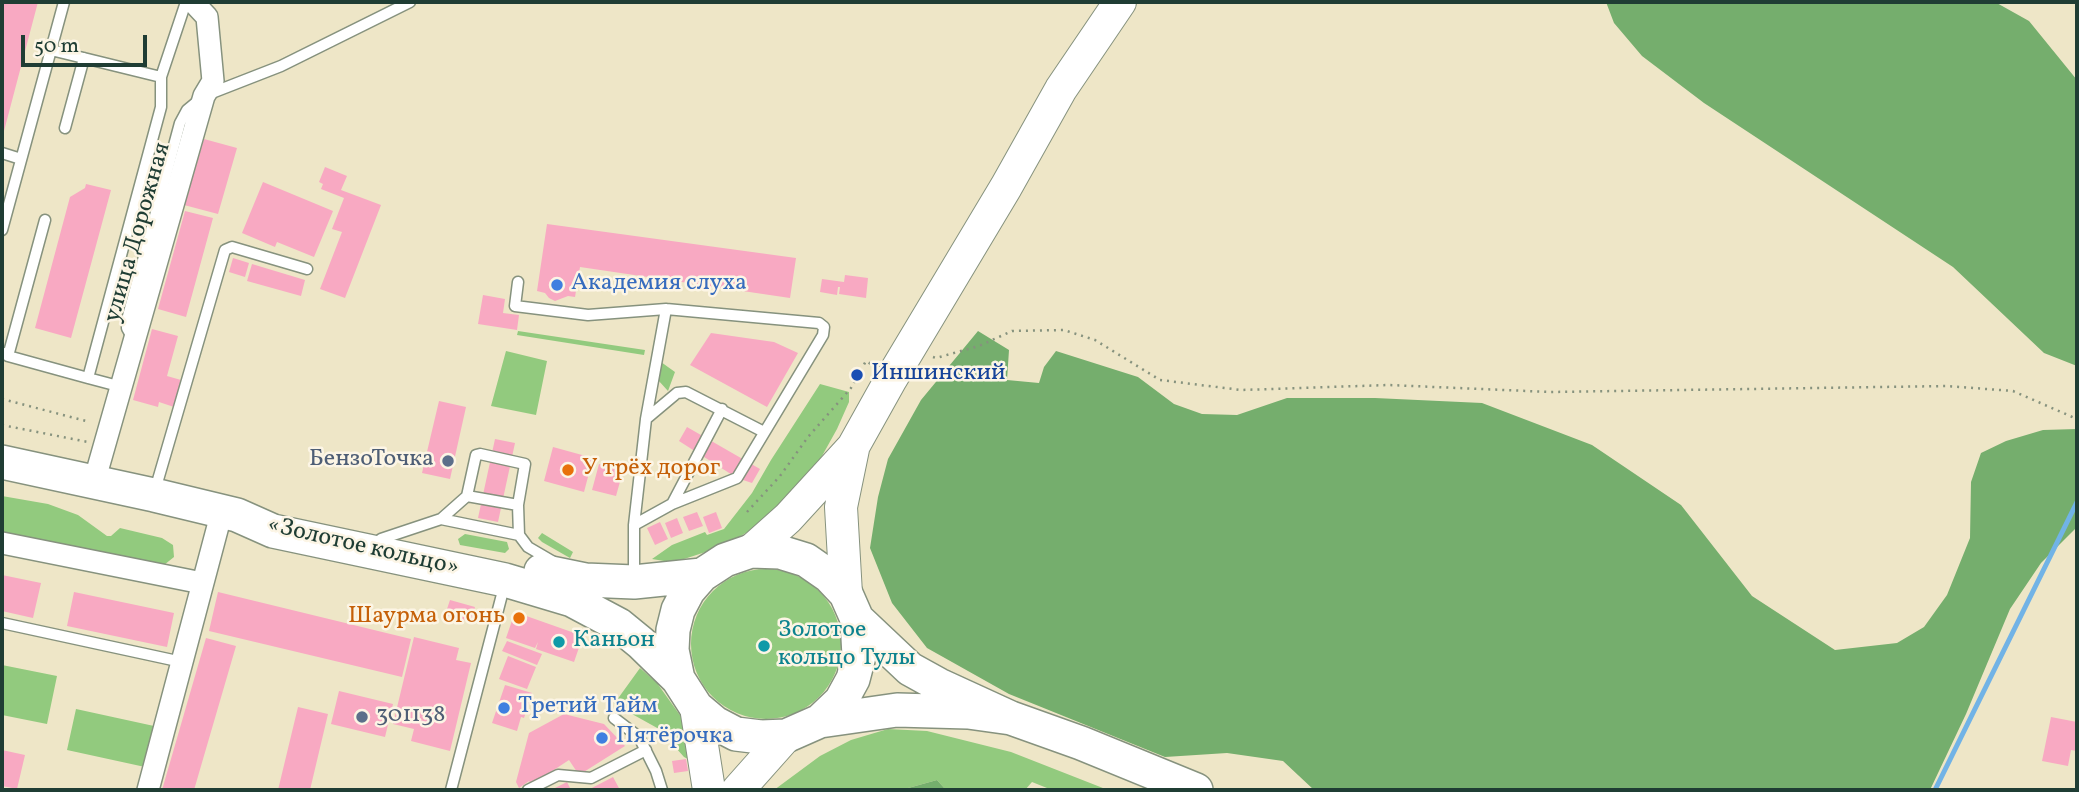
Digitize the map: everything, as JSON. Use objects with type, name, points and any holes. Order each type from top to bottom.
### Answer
[{"type":"highway","name":"«Золотое кольцо»","points":[[2,461],[229,513],[272,531],[505,580],[572,600],[620,625],[675,664]]},
{"type":"highway","name":"«Золотое кольцо»","points":[[229,513],[275,513],[381,539],[585,580],[634,582],[702,575]]},
{"type":"highway","name":"«Золотое кольцо»","points":[[1011,718],[968,712],[897,709],[820,721],[786,736],[736,734],[715,723],[696,707],[675,664],[673,630],[678,610],[688,591],[702,575],[725,560],[751,551],[780,552],[806,560],[830,576],[851,607],[910,669],[1011,718],[1196,790]]},
{"type":"highway","name":"«Золотое кольцо»","points":[[820,721],[841,701],[853,679],[859,656],[851,607]]},
{"type":"main road","points":[[751,551],[788,518],[853,447],[1061,89],[1120,2]]},
{"type":"main road","points":[[851,607],[841,507],[853,447]]},
{"type":"main road","points":[[696,707],[709,790]]},
{"type":"main road","points":[[738,790],[786,736]]},
{"type":"street","name":"улица Дорожная","points":[[94,482],[204,96],[213,81],[204,7]]},
{"type":"street","points":[[148,790],[202,583],[229,513]]},
{"type":"street","points":[[2,543],[202,583]]},
{"type":"lane","points":[[2,230],[64,2]]},
{"type":"lane","points":[[88,378],[161,107],[161,77],[186,2]]},
{"type":"lane","points":[[204,96],[281,66],[410,2]]},
{"type":"lane","points":[[51,50],[161,77]]},
{"type":"lane","points":[[65,128],[83,58]]},
{"type":"lane","points":[[2,153],[21,159]]},
{"type":"lane","points":[[45,220],[5,353],[122,387]]},
{"type":"lane","points":[[154,495],[225,250],[232,247],[307,269]]},
{"type":"lane","points":[[518,282],[515,306],[588,315],[666,309],[819,323],[823,326],[823,335],[737,478],[672,504],[634,525]]},
{"type":"lane","points":[[634,582],[634,525],[646,419],[666,309]]},
{"type":"lane","points":[[646,419],[681,391],[764,432]]},
{"type":"lane","points":[[672,504],[722,409]]},
{"type":"lane","points":[[381,539],[441,519],[467,496],[477,454],[526,465],[518,505],[519,535],[528,547],[585,580]]},
{"type":"lane","points":[[467,496],[518,505]]},
{"type":"lane","points":[[441,519],[519,535]]},
{"type":"lane","points":[[451,790],[505,580]]},
{"type":"lane","points":[[2,623],[181,662]]},
{"type":"lane","points":[[614,718],[636,734],[646,750],[662,790]]},
{"type":"lane","points":[[528,790],[558,775],[591,778],[646,750]]},
{"type":"path","points":[[932,357],[979,346],[1012,331],[1064,330],[1095,340],[1160,380],[1241,390],[1389,385],[1550,392],[1947,386],[2012,391],[2077,419]]},
{"type":"path","points":[[747,512],[780,476],[808,437],[851,388],[866,361],[891,379]]},
{"type":"path","points":[[2,399],[107,436]]},
{"type":"path","points":[[2,425],[107,436]]},
{"type":"green space","points":[[1606,2],[1995,2],[2029,21],[2077,80],[2077,366],[2044,353],[1953,267],[1704,103],[1642,56],[1614,23]]},
{"type":"green space","points":[[518,331],[645,350],[644,355],[517,335]]},
{"type":"green space","points":[[978,331],[1009,350],[1007,380],[1039,383],[1044,367],[1056,351],[1138,377],[1174,404],[1202,414],[1237,415],[1287,398],[1375,398],[1482,403],[1592,445],[1681,505],[1752,596],[1835,650],[1897,643],[1924,627],[1947,595],[1970,538],[1971,482],[1981,453],[2006,441],[2043,430],[2077,429],[2077,527],[2041,563],[2010,609],[1966,714],[1930,790],[1314,790],[1283,761],[1227,753],[1165,757],[1009,694],[927,648],[892,603],[870,548],[878,497],[888,459],[921,400]]},
{"type":"green space","points":[[506,351],[547,361],[536,415],[491,406]]},
{"type":"green space","points":[[661,362],[675,372],[668,391],[658,380]]},
{"type":"green space","points":[[820,384],[849,392],[849,402],[812,474],[753,529],[721,547],[670,562],[652,559],[672,545],[705,532],[707,535],[724,529],[752,493]]},
{"type":"green space","points":[[2,496],[48,504],[78,515],[107,536],[120,528],[162,538],[173,545],[174,557],[164,565],[2,534]]},
{"type":"green space","points":[[542,533],[573,552],[570,558],[542,542],[538,538]]},
{"type":"green space","points":[[465,534],[507,542],[509,549],[505,553],[460,545],[458,539]]},
{"type":"green space","points":[[766,569],[795,574],[819,591],[836,615],[841,644],[836,673],[819,697],[795,714],[766,719],[737,714],[713,697],[696,673],[691,644],[696,615],[713,591],[737,574]]},
{"type":"green space","points":[[2,665],[57,676],[47,724],[2,715]]},
{"type":"green space","points":[[640,668],[657,683],[682,718],[690,760],[684,757],[659,729],[614,704]]},
{"type":"green space","points":[[76,709],[154,726],[145,767],[67,750]]},
{"type":"green space","points":[[888,729],[927,731],[1011,752],[1108,790],[1052,790],[1032,782],[1025,790],[946,790],[937,780],[901,790],[774,790],[820,756],[851,740]]},
{"type":"green space","points":[[937,780],[946,790],[901,790]]},
{"type":"building","points":[[2,2],[38,2],[4,131],[2,131]]},
{"type":"building","points":[[204,139],[237,148],[218,214],[184,205]]},
{"type":"building","points":[[325,167],[347,176],[341,190],[381,205],[345,298],[320,289],[342,232],[332,229],[344,198],[321,189],[323,184],[319,182]]},
{"type":"building","points":[[263,182],[333,211],[314,257],[277,242],[275,247],[242,233]]},
{"type":"building","points":[[86,184],[111,190],[71,338],[35,328],[70,197],[85,188]]},
{"type":"building","points":[[185,211],[213,218],[186,317],[158,309]]},
{"type":"building","points":[[547,224],[796,258],[790,298],[580,267],[575,297],[568,296],[555,301],[545,293],[537,291]]},
{"type":"building","points":[[233,258],[249,263],[245,277],[229,272]]},
{"type":"building","points":[[252,264],[305,280],[301,296],[247,281]]},
{"type":"building","points":[[845,275],[868,278],[866,298],[839,294],[840,287],[837,295],[820,292],[822,279],[844,282]]},
{"type":"building","points":[[483,295],[505,299],[503,313],[519,315],[517,330],[478,324]]},
{"type":"building","points":[[152,329],[178,336],[167,376],[181,380],[174,407],[159,402],[158,407],[133,400]]},
{"type":"building","points":[[711,333],[774,342],[798,353],[767,407],[690,365]]},
{"type":"building","points":[[439,401],[466,407],[450,479],[422,473]]},
{"type":"building","points":[[687,427],[760,469],[752,483],[737,478],[679,441]]},
{"type":"building","points":[[495,439],[515,443],[498,522],[478,518]]},
{"type":"building","name":"У трёх дорог","points":[[553,447],[593,458],[584,492],[544,481]]},
{"type":"building","points":[[599,464],[623,471],[616,496],[592,490]]},
{"type":"building","points":[[697,512],[703,526],[689,531],[683,517]]},
{"type":"building","points":[[716,512],[722,528],[709,533],[703,517]]},
{"type":"building","points":[[677,518],[683,533],[671,538],[665,523]]},
{"type":"building","points":[[660,522],[668,539],[655,545],[647,528]]},
{"type":"building","points":[[2,575],[41,583],[33,618],[2,611]]},
{"type":"building","points":[[74,592],[174,613],[167,647],[67,626]]},
{"type":"building","points":[[218,592],[411,639],[402,677],[209,631]]},
{"type":"building","points":[[450,600],[475,607],[471,622],[445,615]]},
{"type":"building","points":[[515,612],[583,636],[574,662],[536,649],[538,642],[535,648],[506,638]]},
{"type":"building","points":[[414,637],[459,648],[456,660],[471,663],[450,751],[411,741],[414,729],[393,724]]},
{"type":"building","points":[[206,638],[236,646],[194,790],[162,790]]},
{"type":"building","points":[[507,641],[542,654],[537,665],[502,651]]},
{"type":"building","points":[[508,656],[536,667],[527,689],[499,679]]},
{"type":"building","points":[[505,685],[532,693],[517,731],[492,723]]},
{"type":"building","points":[[339,691],[393,704],[385,737],[331,724]]},
{"type":"building","points":[[298,707],[328,714],[310,790],[278,790]]},
{"type":"building","points":[[564,714],[604,724],[625,746],[579,775],[569,760],[531,785],[529,781],[519,788],[516,782],[529,733]]},
{"type":"building","points":[[2051,717],[2077,722],[2077,751],[2071,750],[2068,766],[2042,761]]},
{"type":"building","points":[[2,750],[25,755],[17,789],[2,786]]},
{"type":"building","points":[[686,759],[688,771],[674,773],[672,761]]},
{"type":"building","points":[[613,777],[620,790],[588,790]]},
{"type":"building","points":[[567,782],[571,790],[551,790]]},
{"type":"waterway","points":[[1935,790],[2077,502]]},
{"type":"place","name":"Академия слуха","points":[[557,285]]},
{"type":"place","name":"Иншинский","points":[[857,375]]},
{"type":"place","name":"БензоТочка","points":[[448,461]]},
{"type":"place","name":"У трёх дорог","points":[[568,470]]},
{"type":"place","name":"Шаурма огонь","points":[[519,618]]},
{"type":"place","name":"Каньон","points":[[559,642]]},
{"type":"place","name":"Золотое кольцо Тулы","points":[[764,646]]},
{"type":"place","name":"Третий Тайм","points":[[504,708]]},
{"type":"place","name":"301138","points":[[362,717]]},
{"type":"place","name":"Пятёрочка","points":[[602,738]]}]
